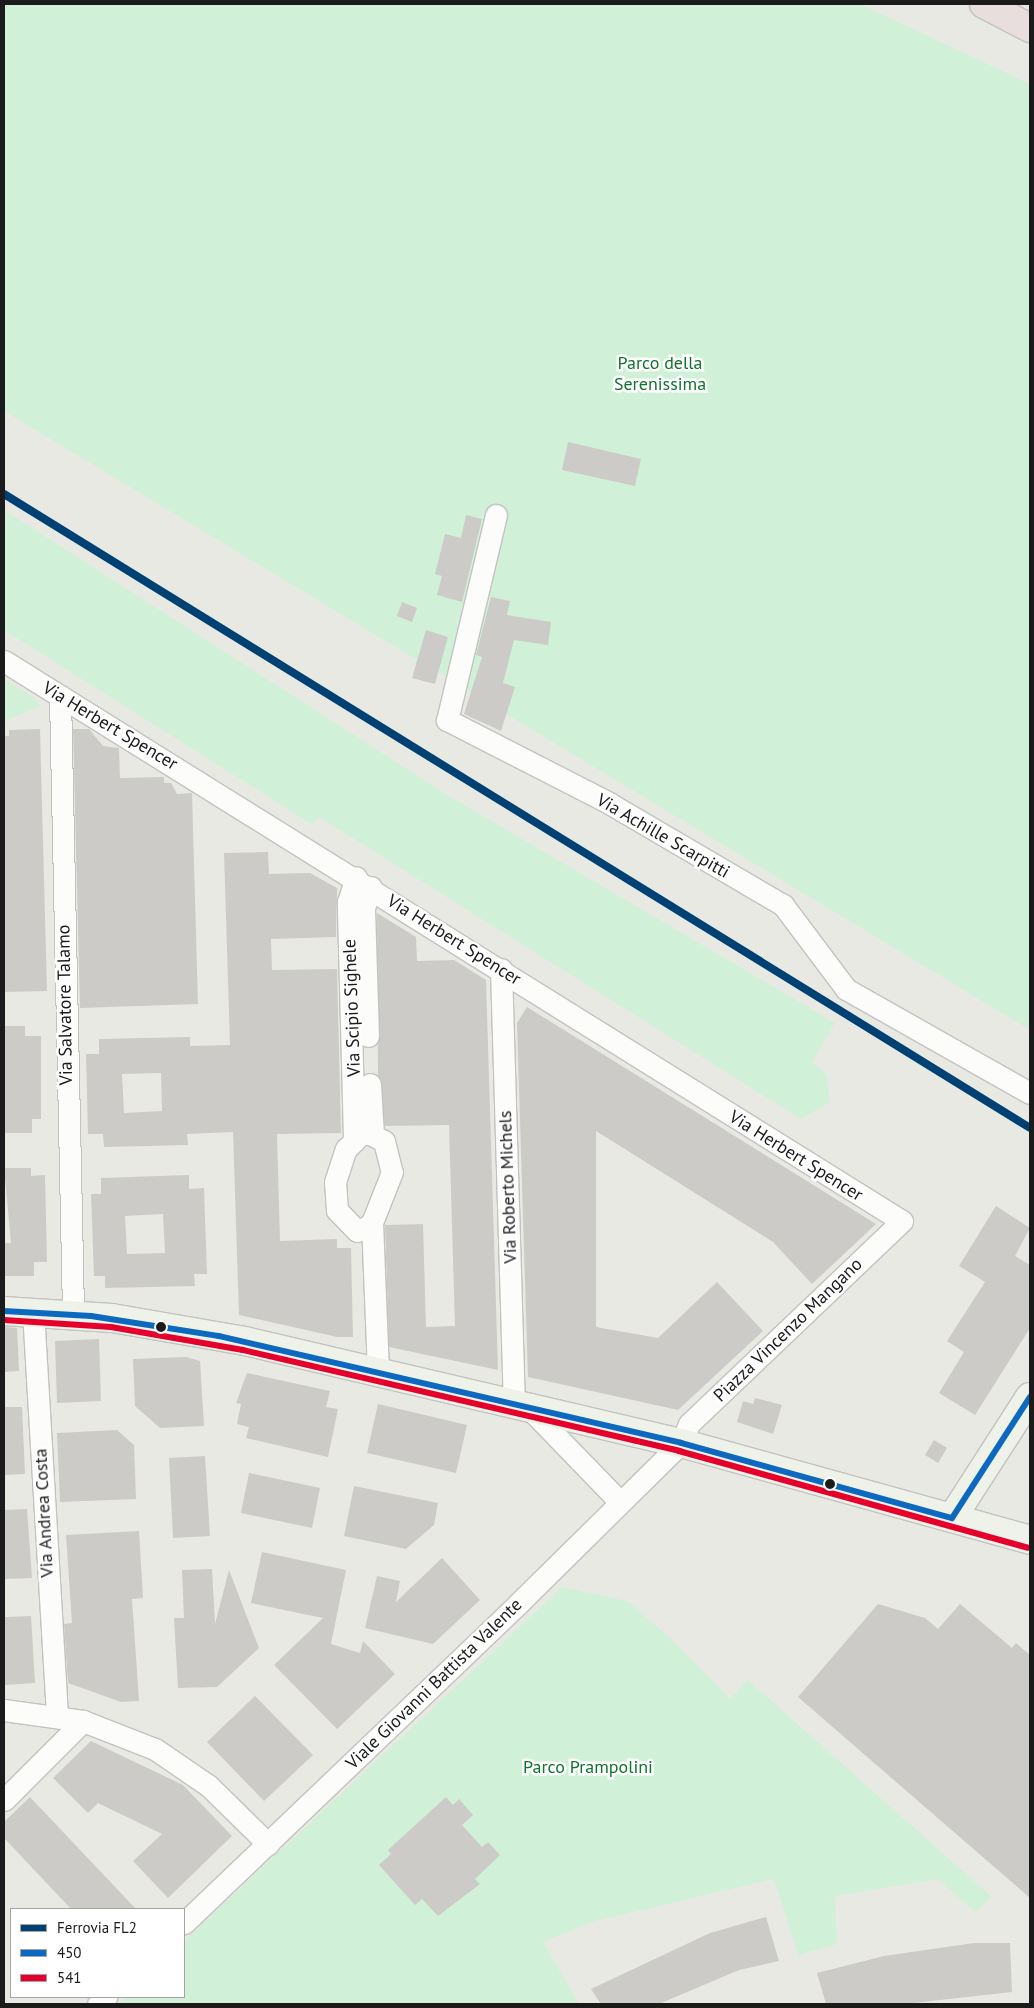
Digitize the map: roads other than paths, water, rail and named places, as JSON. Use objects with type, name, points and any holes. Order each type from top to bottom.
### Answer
[{"type":"highway","points":[[984,4],[1030,28]]},
{"type":"street","name":"Via Achille Scarpitti","points":[[496,516],[447,720],[609,803],[782,905],[846,989],[1030,1093]]},
{"type":"street","name":"Via Herbert Spencer","points":[[4,661],[363,882],[902,1222]]},
{"type":"street","name":"Via Salvatore Talamo","points":[[60,696],[73,1314]]},
{"type":"street","name":"Via Scipio Sighele","points":[[363,882],[348,902],[364,1137]]},
{"type":"street","name":"Via Roberto Michels","points":[[501,969],[521,1406]]},
{"type":"street","points":[[365,1226],[341,1218],[334,1191],[342,1156],[364,1137],[387,1147],[392,1166],[365,1226],[371,1372]]},
{"type":"street","name":"Piazza Vincenzo Mangano","points":[[681,1443],[690,1424],[902,1222]]},
{"type":"street","points":[[4,1311],[73,1314],[219,1336],[681,1443],[1030,1540]]},
{"type":"street","name":"Via Andrea Costa","points":[[34,1311],[57,1714]]},
{"type":"street","points":[[952,1518],[1030,1397]]},
{"type":"street","points":[[521,1406],[620,1502]]},
{"type":"street","name":"Viale Giovanni Battista Valente","points":[[185,1922],[268,1844],[681,1443]]},
{"type":"street","points":[[4,1710],[57,1714],[125,1735],[181,1765],[209,1786],[268,1844]]},
{"type":"street","points":[[4,1800],[83,1721]]},
{"type":"rail line","name":"FL2","points":[[4,494],[1030,1128]]},
{"type":"park label","name":"Parco della Serenissima","points":[[660,374]]},
{"type":"park label","name":"Parco Prampolini","points":[[588,1767]]}]
